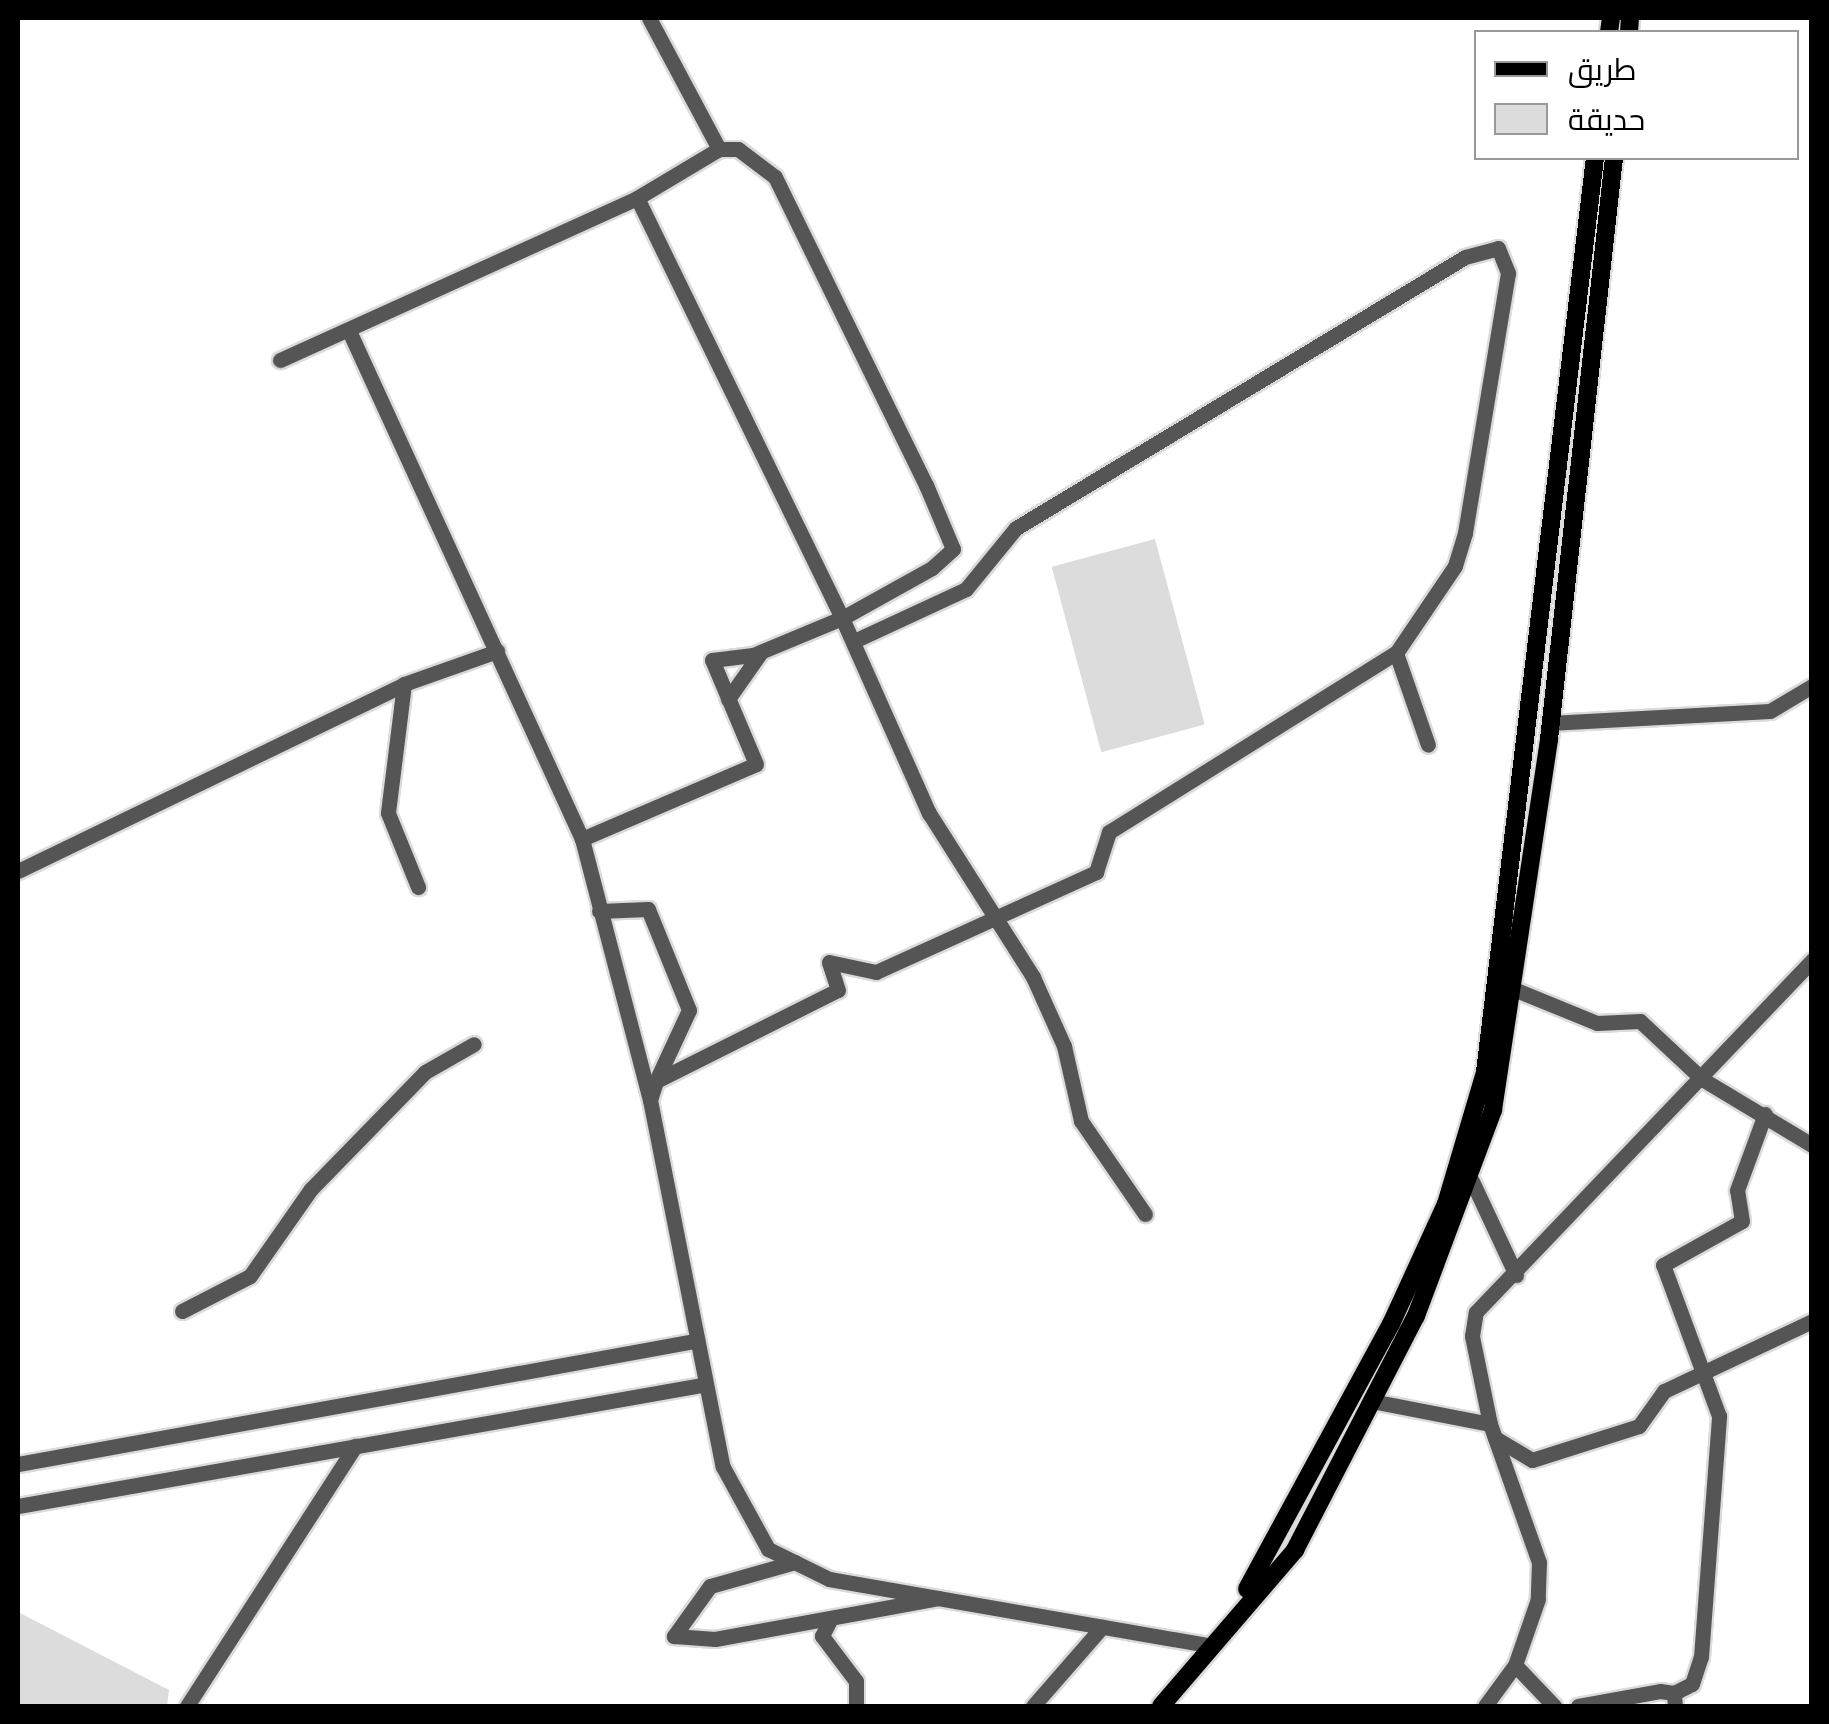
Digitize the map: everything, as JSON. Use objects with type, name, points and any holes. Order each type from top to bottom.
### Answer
[{"type":"main road","points":[[1238,1607],[1446,1204],[1485,1072],[1595,160]]},
{"type":"main road","points":[[1161,1706],[1238,1607],[1295,1550],[1372,1401],[1472,1181],[1516,990],[1614,160]]},
{"type":"main road","points":[[1547,570],[1562,563],[1568,570]]},
{"type":"main road","points":[[1541,620],[1561,621]]},
{"type":"main road","points":[[1528,737],[1549,731]]},
{"type":"street","points":[[649,18],[719,148]]},
{"type":"street","points":[[280,360],[350,333],[636,198],[719,148],[738,149],[774,177],[953,549],[842,618],[762,652],[712,660],[756,764],[582,839]]},
{"type":"street","points":[[636,198],[854,641],[928,812],[998,919],[1064,1046],[1081,1120],[1145,1214]]},
{"type":"street","points":[[656,1081],[824,1000],[838,990],[830,962],[876,972],[1096,872],[1109,832],[1396,653],[1455,566],[1465,532],[1508,273],[1498,248],[1465,257],[1016,528],[966,588],[854,641]]},
{"type":"street","points":[[350,333],[582,839],[650,1100],[702,1385],[723,1467],[768,1549],[829,1579],[1208,1646]]},
{"type":"street","points":[[18,871],[404,684],[497,651]]},
{"type":"street","points":[[728,698],[762,652]]},
{"type":"street","points":[[1396,653],[1428,745]]},
{"type":"street","points":[[404,684],[388,813],[418,886]]},
{"type":"street","points":[[1549,731],[1770,712],[1812,686]]},
{"type":"street","points":[[599,911],[648,909],[689,1010],[650,1100]]},
{"type":"street","points":[[1485,1706],[1515,1665],[1538,1599],[1539,1562],[1492,1431],[1472,1324],[1812,960]]},
{"type":"street","points":[[1516,990],[1597,1023],[1640,1020],[1702,1078],[1812,1144]]},
{"type":"street","points":[[182,1311],[250,1276],[311,1188],[434,1064],[474,1044]]},
{"type":"street","points":[[1578,1706],[1674,1700],[1696,1677],[1703,1644],[1719,1416],[1663,1266],[1742,1221],[1737,1190],[1765,1114]]},
{"type":"street","points":[[1472,1181],[1516,1274]]},
{"type":"street","points":[[1372,1401],[1492,1431],[1525,1460],[1552,1456],[1639,1426],[1664,1391],[1812,1321]]},
{"type":"street","points":[[18,1464],[694,1341]]},
{"type":"street","points":[[18,1506],[702,1385]]},
{"type":"street","points":[[186,1706],[355,1446]]},
{"type":"street","points":[[795,1562],[710,1586],[674,1636],[702,1641],[938,1598]]},
{"type":"street","points":[[830,1620],[822,1636],[856,1681],[856,1706]]},
{"type":"street","points":[[1055,1706],[1038,1700],[1102,1627]]},
{"type":"street","points":[[1515,1665],[1554,1706]]},
{"type":"green space","points":[[1155,539],[1205,724],[1101,752],[1052,567]]},
{"type":"green space","points":[[18,1612],[169,1690],[167,1706],[18,1706]]}]
